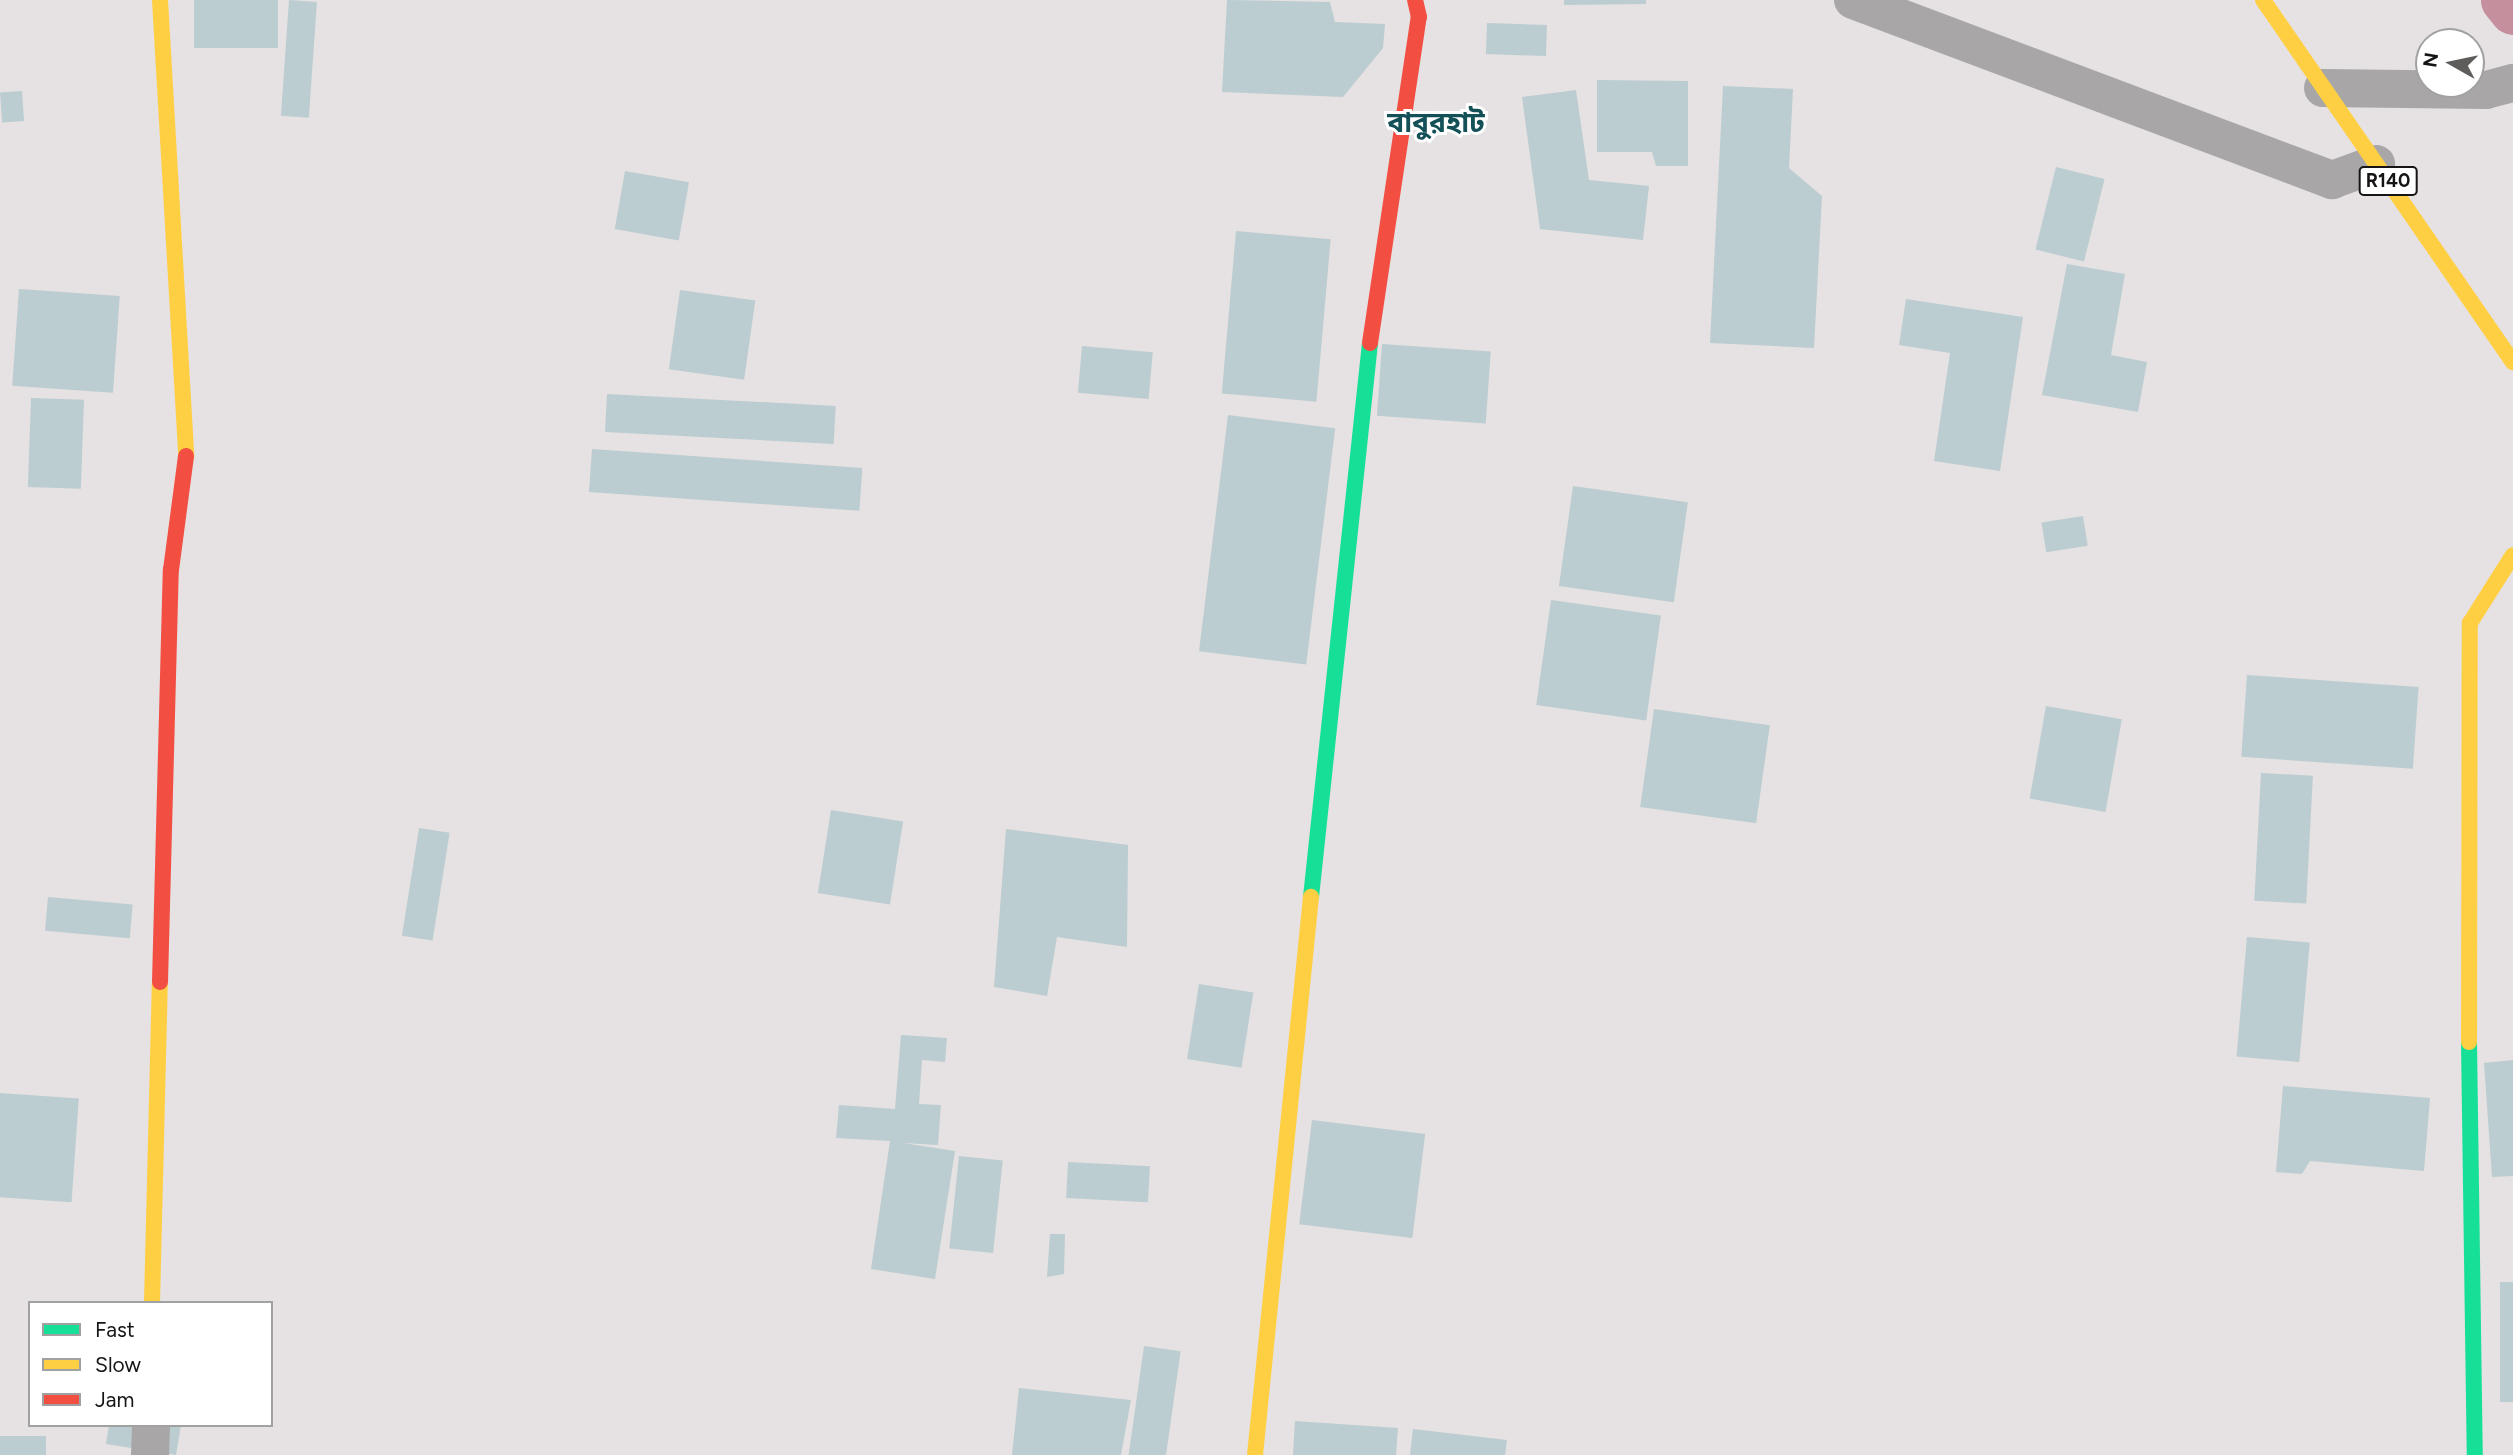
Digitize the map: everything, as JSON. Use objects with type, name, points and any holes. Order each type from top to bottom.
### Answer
[{"type":"street","points":[[152,1301],[171,570],[186,455],[160,0]]},
{"type":"street","points":[[1255,1455],[1355,461],[1393,164],[1419,17],[1415,0]]},
{"type":"street","points":[[1853,0],[2332,180],[2376,164]]},
{"type":"street","name":"R140","points":[[2263,0],[2513,362]]},
{"type":"street","points":[[2323,88],[2500,87]]},
{"type":"street","points":[[2475,1455],[2466,880],[2470,623],[2513,555]]},
{"type":"street","points":[[150,1455],[151,1427]]},
{"type":"building","points":[[194,0],[278,0],[278,48],[194,48]]},
{"type":"building","points":[[289,0],[317,2],[309,118],[281,116]]},
{"type":"building","points":[[1227,0],[1330,2],[1335,22],[1385,24],[1383,48],[1343,97],[1222,92]]},
{"type":"building","points":[[1564,0],[1646,0],[1646,4],[1564,5]]},
{"type":"building","points":[[1487,23],[1547,25],[1546,56],[1486,54]]},
{"type":"building","points":[[1597,80],[1688,81],[1688,166],[1656,166],[1652,152],[1597,152]]},
{"type":"building","points":[[1723,86],[1793,89],[1789,168],[1822,196],[1814,348],[1710,343]]},
{"type":"building","points":[[1576,90],[1589,180],[1649,186],[1643,240],[1540,229],[1522,97]]},
{"type":"building","points":[[22,91],[24,121],[2,122],[0,93]]},
{"type":"building","points":[[2056,167],[2105,179],[2084,262],[2035,249]]},
{"type":"building","points":[[625,171],[689,182],[679,240],[615,229]]},
{"type":"building","points":[[1236,231],[1331,239],[1316,402],[1222,393]]},
{"type":"building","points":[[2067,264],[2125,274],[2111,355],[2147,362],[2138,412],[2042,395]]},
{"type":"building","points":[[19,289],[120,296],[113,393],[12,386]]},
{"type":"building","points":[[680,290],[755,301],[744,380],[669,369]]},
{"type":"building","points":[[1906,299],[2023,317],[2000,471],[1934,461],[1950,353],[1899,345]]},
{"type":"building","points":[[1382,344],[1491,352],[1486,423],[1377,416]]},
{"type":"building","points":[[1082,346],[1153,352],[1149,399],[1078,393]]},
{"type":"building","points":[[607,394],[836,406],[834,444],[605,432]]},
{"type":"building","points":[[31,398],[84,400],[81,489],[28,487]]},
{"type":"building","points":[[1228,415],[1335,428],[1306,664],[1199,651]]},
{"type":"building","points":[[592,449],[862,468],[859,511],[589,492]]},
{"type":"building","points":[[1573,486],[1688,502],[1674,602],[1559,586]]},
{"type":"building","points":[[2083,516],[2088,546],[2046,552],[2042,523]]},
{"type":"building","points":[[1551,600],[1661,615],[1646,720],[1536,705]]},
{"type":"building","points":[[2247,675],[2419,687],[2413,769],[2241,757]]},
{"type":"building","points":[[2046,706],[2122,719],[2106,812],[2030,799]]},
{"type":"building","points":[[1654,709],[1770,725],[1756,823],[1640,807]]},
{"type":"building","points":[[2261,773],[2313,776],[2306,904],[2254,901]]},
{"type":"building","points":[[831,810],[903,821],[890,904],[818,893]]},
{"type":"building","points":[[419,828],[450,833],[433,941],[402,936]]},
{"type":"building","points":[[1006,829],[1128,845],[1127,947],[1057,937],[1047,996],[994,987]]},
{"type":"building","points":[[48,897],[133,904],[130,938],[45,931]]},
{"type":"building","points":[[2247,937],[2310,942],[2299,1062],[2237,1057]]},
{"type":"building","points":[[1199,984],[1253,993],[1241,1068],[1187,1059]]},
{"type":"building","points":[[901,1035],[947,1038],[945,1062],[922,1060],[919,1104],[941,1105],[938,1145],[903,1143],[955,1151],[935,1279],[871,1269],[890,1141],[836,1138],[839,1105],[895,1109]]},
{"type":"building","points":[[2513,1060],[2513,1176],[2492,1177],[2484,1063]]},
{"type":"building","points":[[2283,1086],[2430,1098],[2424,1171],[2310,1161],[2302,1174],[2276,1172]]},
{"type":"building","points":[[0,1093],[79,1099],[72,1202],[0,1197]]},
{"type":"building","points":[[1312,1120],[1425,1134],[1412,1238],[1299,1224]]},
{"type":"building","points":[[959,1156],[1003,1161],[993,1253],[949,1248]]},
{"type":"building","points":[[1068,1162],[1150,1166],[1148,1202],[1066,1198]]},
{"type":"building","points":[[1050,1234],[1065,1234],[1064,1274],[1047,1277]]},
{"type":"building","points":[[2500,1282],[2513,1282],[2513,1402],[2500,1402]]},
{"type":"building","points":[[1144,1346],[1181,1351],[1166,1455],[1129,1455]]},
{"type":"building","points":[[1019,1388],[1131,1400],[1121,1455],[1012,1455]]},
{"type":"building","points":[[1295,1421],[1398,1428],[1396,1455],[1293,1455]]},
{"type":"building","points":[[109,1427],[181,1427],[176,1455],[106,1444]]},
{"type":"building","points":[[1413,1429],[1507,1440],[1505,1455],[1410,1455]]},
{"type":"building","points":[[0,1436],[46,1436],[46,1455],[0,1455]]},
{"type":"waterway","points":[[2504,0],[2513,11]]},
{"type":"traffic: fast","points":[[1311,897],[1370,343]]},
{"type":"traffic: fast","points":[[2469,1042],[2475,1455]]},
{"type":"traffic: slow","points":[[160,0],[186,456]]},
{"type":"traffic: slow","points":[[2263,0],[2513,362]]},
{"type":"traffic: slow","points":[[2469,1042],[2470,623],[2513,555]]},
{"type":"traffic: slow","points":[[1255,1455],[1311,897]]},
{"type":"traffic: slow","points":[[152,1301],[160,982]]},
{"type":"traffic: jam","points":[[1370,343],[1419,17],[1415,0]]},
{"type":"traffic: jam","points":[[160,982],[171,570],[186,456]]},
{"type":"district","name":"বাবুরহাট","points":[[1436,122]]}]
